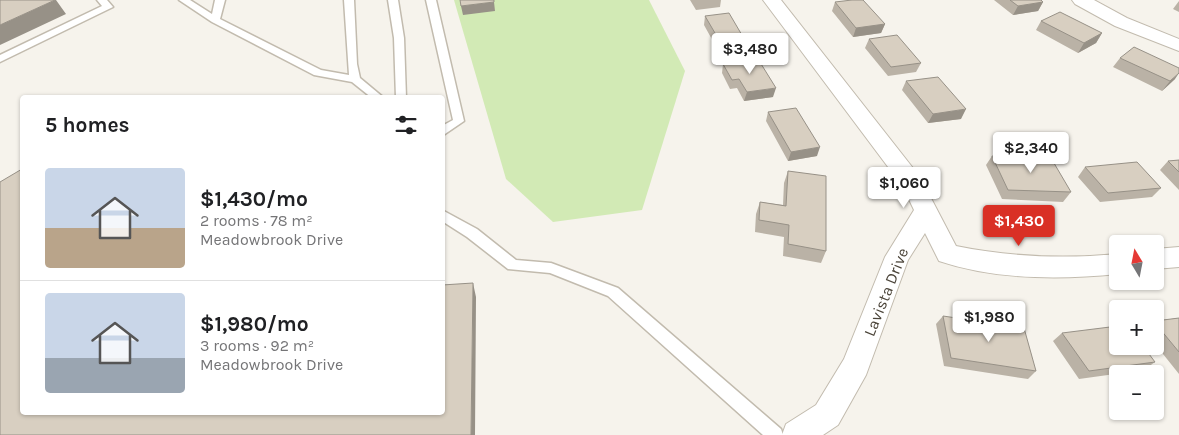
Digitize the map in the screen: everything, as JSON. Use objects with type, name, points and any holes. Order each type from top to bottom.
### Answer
[{"type":"street","points":[[772,0],[912,183],[948,254],[991,264],[1034,269],[1075,269],[1109,265]]},
{"type":"street","points":[[1081,0],[1121,22],[1179,45]]},
{"type":"street","name":"Lavista Drive","points":[[797,435],[827,415],[851,374],[897,257],[926,210]]},
{"type":"street","points":[[1164,258],[1179,257]]},
{"type":"lane","points":[[0,59],[108,7],[102,0]]},
{"type":"lane","points":[[184,0],[215,20],[318,73],[355,79],[375,95]]},
{"type":"lane","points":[[215,20],[220,0]]},
{"type":"lane","points":[[350,0],[352,64],[355,79]]},
{"type":"lane","points":[[393,0],[399,38],[401,95]]},
{"type":"lane","points":[[431,0],[459,121],[445,130]]},
{"type":"lane","points":[[445,217],[472,233],[513,264],[551,268],[613,292],[718,382],[775,435]]},
{"type":"green space","points":[[454,0],[649,0],[685,71],[642,210],[553,222],[506,179]]},
{"type":"building","points":[[0,0],[55,0],[0,25]]},
{"type":"building","points":[[460,0],[494,0],[494,2],[461,6]]},
{"type":"building","points":[[863,0],[885,24],[856,28],[835,2]]},
{"type":"building","points":[[1010,0],[1041,0],[1043,2],[1018,6]]},
{"type":"building","points":[[1060,12],[1102,33],[1084,43],[1041,21]]},
{"type":"building","points":[[729,13],[746,42],[722,45],[705,16]]},
{"type":"building","points":[[897,35],[921,63],[891,67],[869,39]]},
{"type":"building","points":[[1134,47],[1179,68],[1179,73],[1170,81],[1120,58]]},
{"type":"building","points":[[758,59],[776,88],[747,92],[739,79],[732,80],[723,64]]},
{"type":"building","points":[[938,77],[966,109],[933,114],[906,81]]},
{"type":"building","points":[[796,108],[820,147],[791,152],[768,112]]},
{"type":"building","points":[[992,156],[1051,158],[1071,192],[1008,190]]},
{"type":"building","points":[[1179,160],[1179,172],[1168,161]]},
{"type":"building","points":[[1137,162],[1161,188],[1108,193],[1085,167]]},
{"type":"building","points":[[20,170],[20,415],[445,415],[445,285],[473,283],[471,435],[0,435],[0,182]]},
{"type":"building","points":[[788,171],[826,176],[826,251],[788,244],[789,225],[759,220],[760,202],[786,206]]},
{"type":"building","points":[[943,316],[1024,328],[1036,371],[951,358]]},
{"type":"building","points":[[1179,318],[1179,352],[1164,334],[1164,320]]},
{"type":"building","points":[[1109,327],[1109,355],[1150,355],[1155,362],[1133,365],[1109,365],[1109,368],[1089,371],[1062,333]]}]
